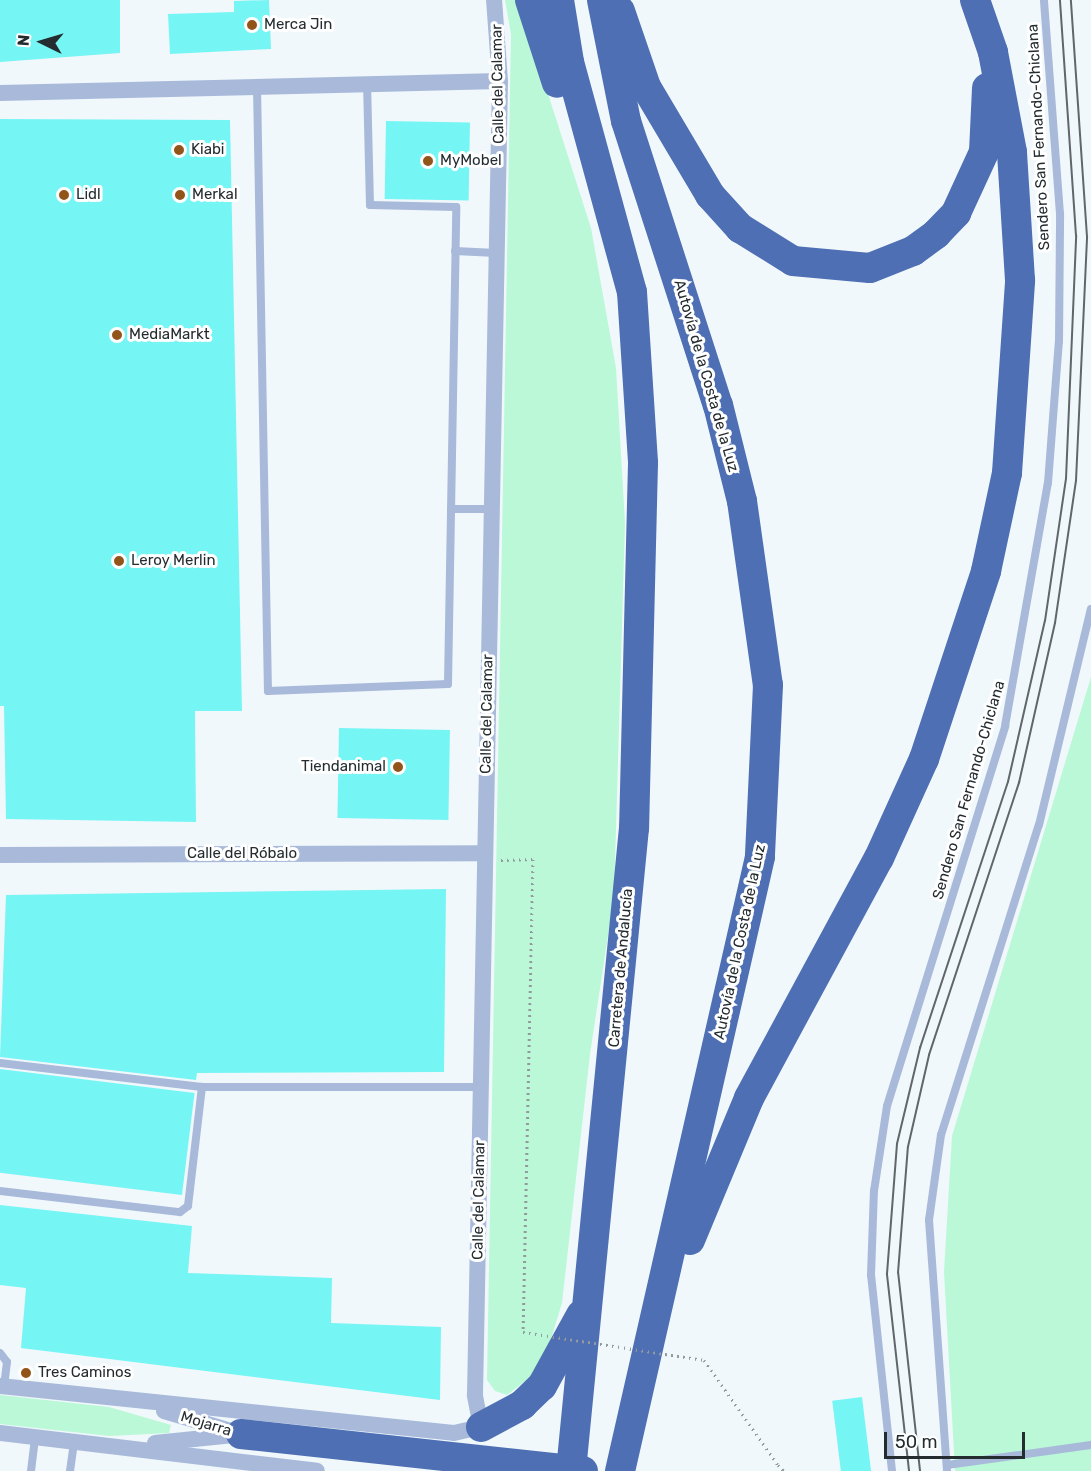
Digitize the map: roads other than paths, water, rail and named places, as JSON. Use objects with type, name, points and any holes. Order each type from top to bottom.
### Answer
[{"type":"highway","points":[[531,0],[602,226],[643,463]]},
{"type":"highway","points":[[559,0],[569,62],[632,292],[643,463]]},
{"type":"highway","name":"Autovía de la Costa de la Luz","points":[[602,0],[626,121],[718,405],[739,490],[759,592],[768,685],[760,857],[657,1324]]},
{"type":"highway","points":[[618,0],[646,87],[710,195],[765,246],[793,261],[847,269],[870,268],[913,251],[956,213],[973,183],[990,113],[978,10]]},
{"type":"highway","points":[[620,1471],[657,1324],[749,1098],[879,858],[924,759],[986,572],[1007,473],[1020,280],[1012,152],[993,52],[978,10]]},
{"type":"highway","name":"Carretera de Andalucía","points":[[571,1471],[590,1296],[634,828],[643,463]]},
{"type":"highway","points":[[481,1427],[522,1405],[542,1386],[556,1368],[590,1296]]},
{"type":"highway","points":[[241,1434],[583,1471]]},
{"type":"street","name":"Calle del Calamar","points":[[481,1427],[475,1395],[500,81],[494,0]]},
{"type":"street","points":[[0,93],[500,81]]},
{"type":"street","name":"Calle del Róbalo","points":[[0,855],[484,857]]},
{"type":"street","points":[[2,1386],[454,1433],[481,1427]]},
{"type":"street","name":"Mojarra","points":[[129,1400],[241,1434]]},
{"type":"street","points":[[0,1433],[317,1471]]},
{"type":"street","name":"Mojarra","points":[[126,1447],[241,1434]]},
{"type":"lane","name":"Sendero San Fernando-Chiclana","points":[[892,1471],[871,1275],[874,1191],[887,1106],[1005,726],[1048,483],[1059,340],[1060,214],[1044,0]]},
{"type":"lane","points":[[257,87],[268,691],[448,684],[456,207],[369,205],[367,84]]},
{"type":"lane","points":[[455,251],[496,253]]},
{"type":"lane","points":[[451,509],[491,509]]},
{"type":"lane","points":[[1091,609],[1039,825],[941,1135],[929,1220],[947,1468],[1091,1445]]},
{"type":"lane","points":[[0,1063],[202,1087],[480,1087]]},
{"type":"lane","points":[[0,1191],[180,1212],[188,1206],[202,1087]]},
{"type":"lane","points":[[0,1353],[7,1362],[2,1386]]},
{"type":"lane","points":[[31,1471],[35,1437]]},
{"type":"lane","points":[[70,1471],[74,1441]]},
{"type":"tram line","points":[[909,1471],[887,1274],[897,1144],[920,1048],[1008,782],[1045,621],[1066,479],[1076,236],[1060,0]]},
{"type":"tram line","points":[[920,1471],[898,1273],[908,1147],[929,1055],[1019,783],[1055,623],[1076,481],[1087,237],[1071,0]]},
{"type":"place","name":"Merca Jin","points":[[252,25]]},
{"type":"place","name":"Kiabi","points":[[179,150]]},
{"type":"place","name":"MyMobel","points":[[428,161]]},
{"type":"place","name":"Lidl","points":[[64,195]]},
{"type":"place","name":"Merkal","points":[[180,195]]},
{"type":"place","name":"MediaMarkt","points":[[117,335]]},
{"type":"place","name":"Leroy Merlin","points":[[119,561]]},
{"type":"place","name":"Tiendanimal","points":[[398,767]]},
{"type":"place","name":"Tres Caminos","points":[[26,1373]]}]
